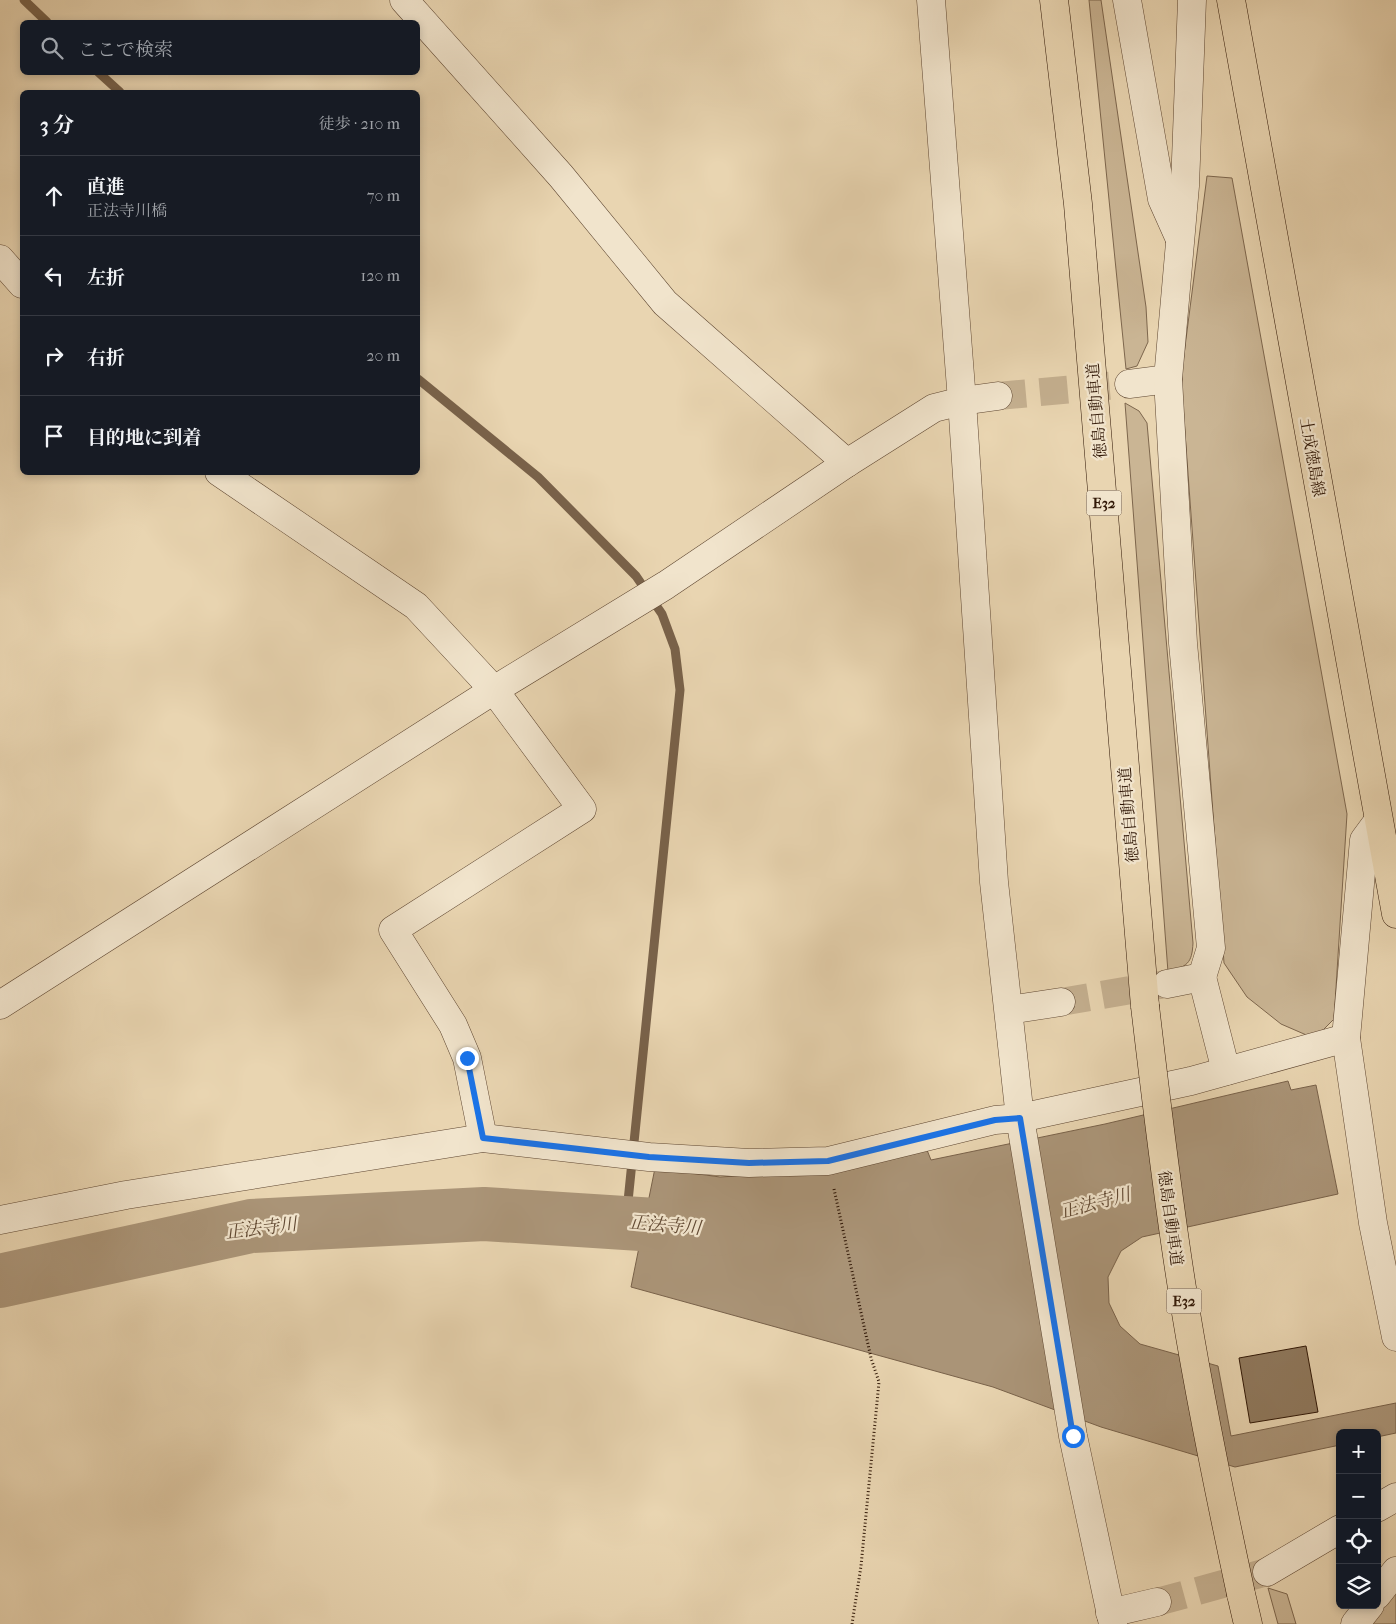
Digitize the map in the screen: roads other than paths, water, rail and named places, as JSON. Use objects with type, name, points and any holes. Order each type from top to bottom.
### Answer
[{"type":"main road","name":"徳島自動車道","points":[[1054,0],[1080,223],[1144,1006],[1163,1162],[1182,1290],[1210,1448],[1248,1624]]},
{"type":"main road","name":"土成徳島線","points":[[1231,0],[1396,914]]},
{"type":"street","points":[[404,0],[561,176],[665,303],[847,463]]},
{"type":"street","points":[[931,0],[962,401],[994,882],[1022,1129],[1073,1436],[1111,1618],[1157,1602]]},
{"type":"street","points":[[1126,0],[1162,199],[1180,238]]},
{"type":"street","points":[[1192,0],[1185,186],[1168,380],[1183,643],[1211,948],[1202,977],[1226,1071]]},
{"type":"street","points":[[0,259],[20,282]]},
{"type":"street","points":[[1128,384],[1168,380]]},
{"type":"street","points":[[0,1005],[494,690],[666,585],[847,463],[934,408],[962,401],[998,396]]},
{"type":"street","points":[[223,475],[416,606],[494,690],[582,809],[393,930],[453,1025],[467,1058],[483,1138]]},
{"type":"street","points":[[1378,821],[1364,840],[1346,1038],[1373,1223],[1396,1337]]},
{"type":"street","points":[[1167,984],[1202,977]]},
{"type":"street","points":[[1009,1010],[1061,1002]]},
{"type":"street","points":[[0,1220],[126,1194],[483,1138],[649,1157],[749,1163],[828,1161],[995,1120],[1022,1129],[1346,1038]]},
{"type":"street","points":[[1381,1506],[1396,1497]]},
{"type":"street","points":[[1267,1572],[1336,1532]]},
{"type":"street","points":[[1381,1591],[1396,1571]]},
{"type":"street","points":[[1355,1624],[1367,1609]]},
{"type":"water","points":[[1288,1081],[1291,1090],[1316,1085],[1338,1194],[1142,1237],[1121,1251],[1108,1277],[1109,1303],[1120,1326],[1140,1344],[1218,1366],[1231,1436],[1396,1403],[1396,1433],[1381,1436],[1381,1429],[1336,1429],[1336,1446],[1235,1467],[1101,1427],[993,1387],[631,1287],[655,1168],[720,1177],[850,1169],[927,1150],[931,1160],[1105,1124]]},
{"type":"waterway","points":[[24,0],[45,20]]},
{"type":"waterway","points":[[101,75],[118,90]]},
{"type":"waterway","points":[[420,381],[538,477],[636,576],[662,614],[675,649],[680,690],[626,1221]]},
{"type":"waterway","name":"正法寺川","points":[[0,1281],[251,1226],[484,1214],[718,1229]]},
{"type":"tunnel","points":[[998,396],[1129,384]]},
{"type":"tunnel","points":[[1061,1002],[1166,984]]},
{"type":"tunnel","points":[[1157,1602],[1267,1572]]}]
